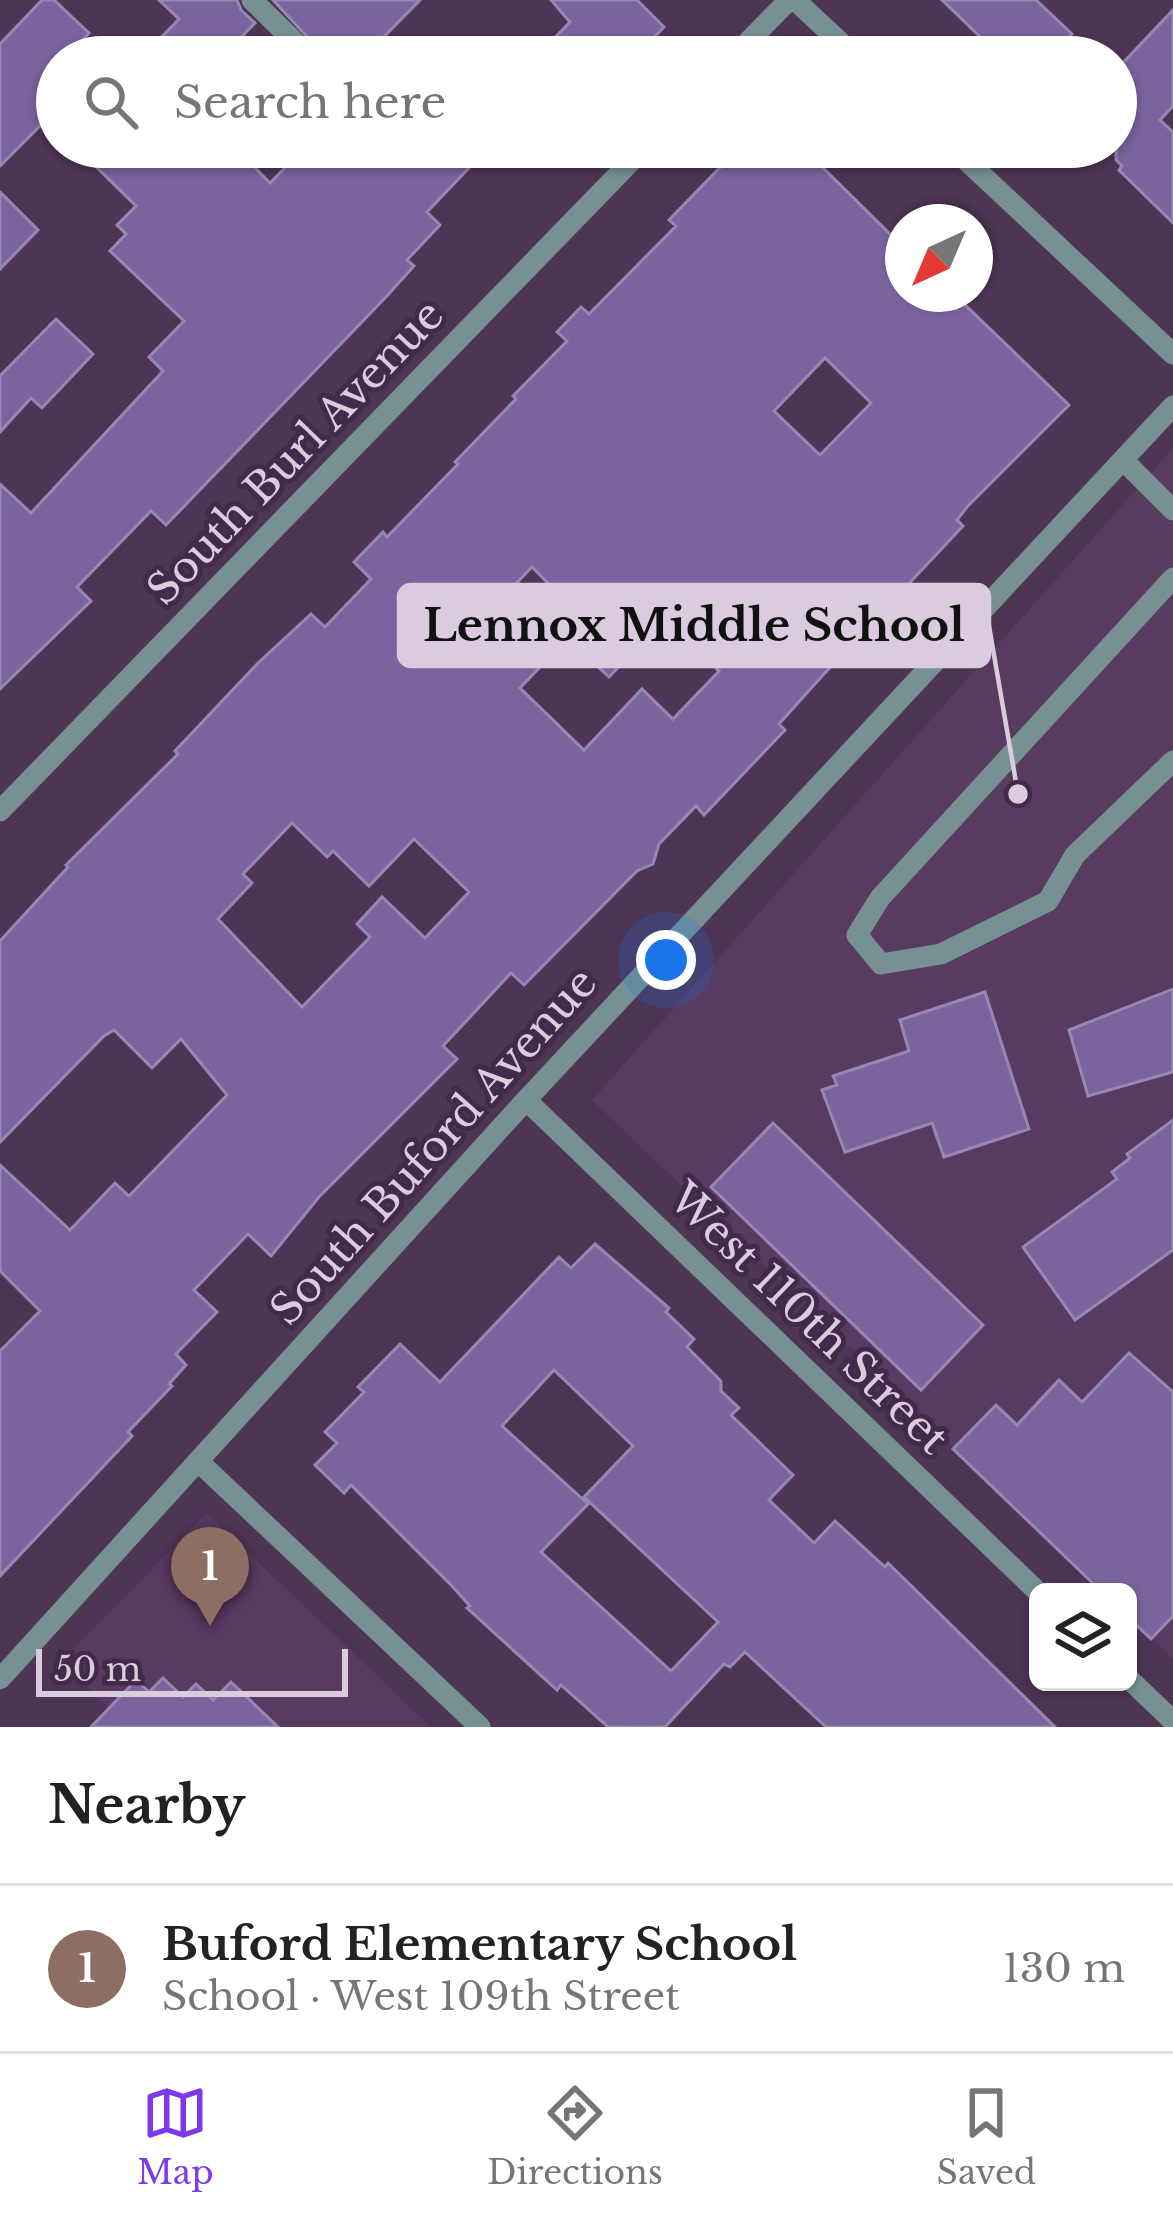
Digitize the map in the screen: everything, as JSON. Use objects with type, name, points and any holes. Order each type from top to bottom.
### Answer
[{"type":"street","points":[[252,0],[289,36]]},
{"type":"street","points":[[755,36],[792,0],[832,36]]},
{"type":"street","name":"South Burl Avenue","points":[[0,811],[625,168]]},
{"type":"street","points":[[974,168],[1173,354]]},
{"type":"street","name":"South Buford Avenue","points":[[0,1679],[526,1100],[1173,406]]},
{"type":"street","points":[[1123,460],[1173,510]]},
{"type":"street","points":[[1173,578],[880,898],[857,935],[881,964],[941,954],[1048,901],[1075,855],[1173,761]]},
{"type":"street","name":"West 110th Street","points":[[526,1100],[1029,1583]]},
{"type":"street","points":[[199,1462],[480,1727]]},
{"type":"street","points":[[1137,1687],[1173,1721]]},
{"type":"shaded area","points":[[1173,448],[1173,1659],[1137,1624],[1137,1583],[1095,1583],[592,1100]]},
{"type":"shaded area","points":[[207,1513],[431,1727],[128,1727],[61,1661]]},
{"type":"building","points":[[42,0],[54,0],[89,33],[36,36],[36,130],[0,166],[0,44]]},
{"type":"building","points":[[159,0],[237,0],[255,23],[242,36],[162,36],[179,19]]},
{"type":"building","points":[[273,0],[420,0],[385,36],[306,36]]},
{"type":"building","points":[[551,0],[637,0],[664,27],[655,36],[556,36],[570,22]]},
{"type":"building","points":[[942,0],[1036,0],[1072,34],[1070,36],[979,36]]},
{"type":"building","points":[[1173,10],[1173,106],[1160,120],[1173,132],[1173,223],[1119,170],[1137,168],[1137,48]]},
{"type":"building","points":[[97,168],[255,168],[270,183],[285,168],[469,168],[427,212],[440,225],[407,260],[414,266],[166,525],[151,511],[77,587],[91,601],[0,689],[0,484],[31,513],[163,371],[149,357],[184,321],[110,251],[126,234],[117,225],[136,206]]},
{"type":"building","points":[[720,168],[823,168],[885,229],[885,312],[972,312],[1069,405],[967,507],[957,520],[963,526],[779,724],[785,730],[704,815],[696,806],[659,844],[653,864],[637,871],[524,985],[511,973],[443,1046],[457,1059],[319,1197],[271,1256],[248,1234],[194,1290],[217,1312],[176,1354],[186,1365],[169,1384],[172,1386],[128,1432],[132,1436],[0,1576],[0,1351],[40,1311],[0,1271],[0,1165],[70,1230],[115,1183],[129,1196],[227,1095],[181,1039],[152,1068],[114,1030],[0,1142],[0,941],[258,663],[311,614],[325,627],[371,579],[354,562],[383,532],[387,537],[516,399],[513,396],[567,341],[557,332],[581,307],[589,314],[676,226],[669,220]],"holes":[[[825,358],[871,403],[820,455],[774,411]],[[532,567],[590,626],[573,644],[609,677],[665,619],[719,671],[673,719],[642,689],[584,750],[520,688],[542,665],[487,614]],[[292,823],[327,857],[333,851],[369,886],[414,839],[469,892],[425,938],[382,897],[357,924],[370,937],[302,1007],[218,919],[252,883],[243,874]]]},
{"type":"building","points":[[0,192],[38,230],[0,269]]},
{"type":"building","points":[[56,319],[93,354],[42,408],[31,398],[0,432],[0,376]]},
{"type":"building","points":[[1173,989],[1173,1072],[1088,1096],[1069,1030]]},
{"type":"building","points":[[985,992],[1029,1129],[944,1157],[932,1123],[845,1152],[822,1090],[837,1085],[833,1076],[909,1051],[900,1020]]},
{"type":"building","points":[[1173,1120],[1173,1250],[1075,1320],[1023,1247],[1117,1179],[1112,1172],[1130,1158],[1127,1154]]},
{"type":"building","points":[[773,1123],[983,1325],[921,1390],[711,1187]]},
{"type":"building","points":[[595,1244],[669,1308],[666,1312],[694,1339],[687,1347],[721,1381],[721,1391],[739,1408],[731,1415],[793,1475],[769,1500],[814,1543],[835,1521],[885,1567],[888,1563],[1055,1727],[826,1727],[745,1652],[730,1667],[724,1664],[665,1727],[608,1727],[561,1685],[557,1690],[467,1608],[470,1606],[451,1585],[351,1485],[344,1493],[315,1465],[337,1443],[325,1432],[364,1392],[358,1387],[400,1344],[440,1382],[559,1257],[571,1268]],"holes":[[[554,1370],[633,1446],[584,1497],[718,1622],[671,1671],[541,1552],[588,1504],[502,1426]]]},
{"type":"building","points":[[1129,1353],[1173,1392],[1173,1616],[1151,1639],[1137,1626],[1137,1583],[1093,1583],[953,1449],[996,1405],[1017,1425],[1059,1380],[1082,1402]]},
{"type":"building","points":[[163,1678],[183,1697],[196,1684],[213,1700],[231,1682],[278,1727],[91,1727],[136,1680],[149,1692]]},
{"type":"place","name":"Lennox Middle School","points":[[1018,794]]},
{"type":"place","name":"Buford Elementary School","points":[[210,1626]]}]
